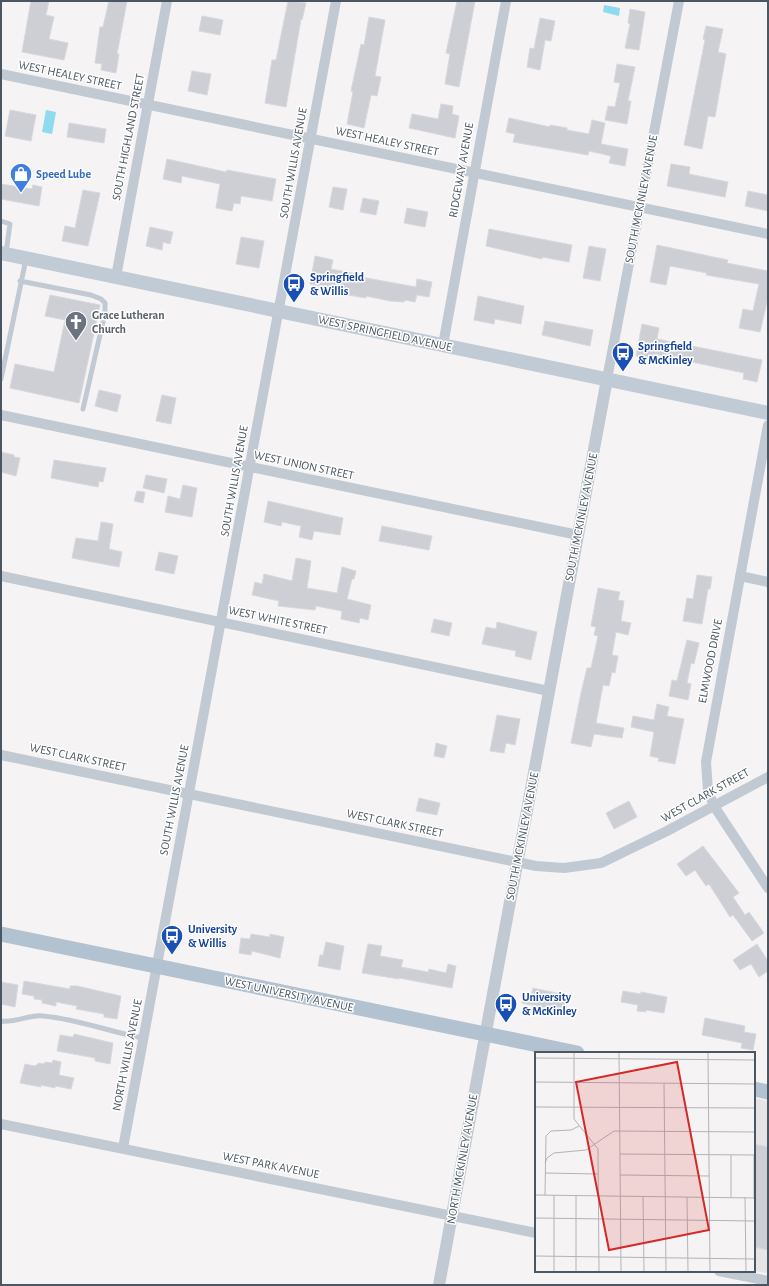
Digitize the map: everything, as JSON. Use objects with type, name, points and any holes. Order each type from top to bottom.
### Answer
[{"type":"main road","name":"WEST SPRINGFIELD AVENUE","points":[[4,254],[768,413]]},
{"type":"main road","name":"WEST UNIVERSITY AVENUE","points":[[1,934],[572,1052]]},
{"type":"main road","points":[[755,1089],[768,1092]]},
{"type":"street","name":"SOUTH HIGHLAND STREET","points":[[116,277],[167,1]]},
{"type":"street","name":"SOUTH WILLIS AVENUE","points":[[157,966],[336,1]]},
{"type":"street","name":"RIDGEWAY AVENUE","points":[[443,345],[473,172],[506,1]]},
{"type":"street","name":"SOUTH MCKINLEY AVENUE","points":[[485,1034],[639,207],[679,1]]},
{"type":"street","name":"WEST HEALEY STREET","points":[[1,74],[768,234]]},
{"type":"street","name":"WEST UNION STREET","points":[[1,415],[578,535]]},
{"type":"street","name":"ELMWOOD DRIVE","points":[[768,425],[706,756],[706,779],[714,806],[768,888]]},
{"type":"street","name":"WEST WHITE STREET","points":[[1,576],[549,691]]},
{"type":"street","points":[[740,576],[768,582]]},
{"type":"street","name":"WEST CLARK STREET","points":[[1,755],[517,862],[544,867],[564,868],[601,863],[619,856],[768,777]]},
{"type":"street","name":"NORTH WILLIS AVENUE","points":[[122,1148],[157,966]]},
{"type":"street","name":"NORTH MCKINLEY AVENUE","points":[[440,1285],[485,1034]]},
{"type":"street","name":"WEST PARK AVENUE","points":[[1,1124],[535,1233]]},
{"type":"street","points":[[724,1272],[768,1281]]},
{"type":"lane","points":[[1,221],[10,224],[4,254]]},
{"type":"lane","points":[[1,379],[26,258]]},
{"type":"lane","points":[[20,282],[91,295],[102,299],[105,303],[83,410]]},
{"type":"lane","points":[[1,1021],[14,1022],[33,1016],[42,1015],[143,1038]]},
{"type":"shaded area","points":[[755,1098],[768,1101],[768,1273],[755,1271]]},
{"type":"water","points":[[604,5],[620,8],[619,16],[603,12]]},
{"type":"water","points":[[46,110],[56,112],[52,134],[42,132]]},
{"type":"building","points":[[31,1],[49,1],[46,15],[54,17],[49,39],[68,43],[64,60],[22,52]]},
{"type":"building","points":[[109,1],[127,1],[117,54],[119,54],[116,73],[101,70],[102,64],[95,63],[100,27],[103,27]]},
{"type":"building","points":[[288,1],[306,3],[302,20],[301,19],[286,107],[265,103],[272,60],[276,60]]},
{"type":"building","points":[[457,1],[475,1],[459,87],[445,84],[450,54],[446,53]]},
{"type":"building","points":[[630,9],[645,12],[639,50],[625,48],[630,24],[628,23]]},
{"type":"building","points":[[202,16],[223,20],[220,35],[199,31]]},
{"type":"building","points":[[369,17],[385,20],[375,76],[381,77],[377,96],[371,95],[364,128],[347,124],[353,92],[351,91],[361,44],[364,45]]},
{"type":"building","points":[[540,18],[555,21],[551,41],[545,40],[540,70],[527,67],[530,48],[534,49]]},
{"type":"building","points":[[706,26],[723,29],[718,52],[726,54],[715,117],[708,116],[702,149],[684,145],[705,40],[703,39]]},
{"type":"building","points":[[617,64],[635,67],[628,101],[631,101],[627,124],[605,120],[608,106],[615,107],[620,83],[614,82]]},
{"type":"building","points":[[192,71],[211,74],[207,95],[188,91]]},
{"type":"building","points":[[441,104],[453,106],[452,114],[459,116],[455,138],[409,128],[412,114],[438,119]]},
{"type":"building","points":[[10,110],[36,115],[31,141],[5,136]]},
{"type":"building","points":[[509,118],[550,127],[550,125],[567,128],[567,130],[589,134],[592,120],[605,123],[601,144],[628,149],[625,166],[609,163],[611,156],[589,151],[588,155],[513,142],[515,134],[506,132]]},
{"type":"building","points":[[69,123],[106,129],[104,143],[67,137]]},
{"type":"building","points":[[167,159],[226,172],[227,170],[276,179],[272,201],[241,196],[240,204],[234,203],[232,211],[216,208],[220,184],[182,176],[181,183],[163,179]]},
{"type":"building","points":[[671,164],[690,167],[689,174],[728,182],[725,197],[667,186]]},
{"type":"building","name":"Speed Lube","points":[[1,184],[32,189],[33,185],[42,187],[39,206],[1,199]]},
{"type":"building","points":[[333,187],[347,189],[343,210],[329,207]]},
{"type":"building","points":[[83,190],[100,193],[88,246],[62,241],[65,226],[75,228]]},
{"type":"building","points":[[748,191],[768,195],[768,211],[745,206]]},
{"type":"building","points":[[363,198],[379,201],[376,215],[360,212]]},
{"type":"building","points":[[407,208],[428,212],[425,227],[404,223]]},
{"type":"building","points":[[150,227],[173,232],[170,244],[163,242],[162,250],[146,246]]},
{"type":"building","points":[[489,229],[572,245],[569,262],[542,257],[542,259],[486,246]]},
{"type":"building","points":[[241,237],[264,241],[259,268],[236,264]]},
{"type":"building","points":[[657,245],[728,260],[727,263],[768,271],[768,298],[760,332],[739,328],[743,309],[753,311],[759,284],[706,275],[707,273],[670,266],[666,285],[650,282]]},
{"type":"building","points":[[589,246],[606,249],[600,281],[583,278]]},
{"type":"building","points":[[315,256],[333,260],[331,269],[362,275],[361,277],[416,287],[417,279],[432,282],[429,297],[417,295],[415,302],[405,300],[404,302],[390,301],[366,296],[366,298],[342,294],[342,290],[310,284]]},
{"type":"building","name":"Grace Lutheran Church","points":[[50,295],[100,305],[79,403],[10,388],[15,364],[54,372],[65,320],[45,316]]},
{"type":"building","points":[[478,296],[524,306],[521,324],[495,319],[494,324],[474,320]]},
{"type":"building","points":[[545,321],[593,330],[590,346],[542,335]]},
{"type":"building","points":[[642,324],[659,328],[657,339],[762,360],[757,382],[743,379],[744,373],[654,354],[653,359],[636,356]]},
{"type":"building","points":[[99,390],[121,395],[117,412],[95,406]]},
{"type":"building","points":[[162,395],[176,398],[171,424],[156,421]]},
{"type":"building","points":[[1,452],[20,458],[16,476],[1,472]]},
{"type":"building","points":[[54,460],[106,468],[103,482],[99,481],[98,487],[51,478]]},
{"type":"building","points":[[146,475],[167,479],[164,493],[143,488]]},
{"type":"building","points":[[183,485],[197,488],[192,517],[165,512],[168,496],[180,499]]},
{"type":"building","points":[[137,491],[145,492],[143,503],[134,501]]},
{"type":"building","points":[[268,501],[343,518],[340,535],[314,531],[312,540],[299,537],[301,526],[282,522],[281,526],[264,522]]},
{"type":"building","points":[[101,522],[113,524],[109,549],[122,552],[119,567],[72,558],[76,538],[98,541]]},
{"type":"building","points":[[382,526],[432,536],[429,550],[379,541]]},
{"type":"building","points":[[159,552],[178,556],[174,574],[155,570]]},
{"type":"building","points":[[296,558],[311,561],[307,588],[337,593],[342,567],[356,571],[354,579],[352,579],[347,599],[371,605],[368,620],[360,618],[359,623],[341,619],[342,611],[316,606],[315,610],[278,606],[279,601],[252,595],[255,582],[262,584],[264,574],[292,581]]},
{"type":"building","points":[[697,575],[712,577],[710,589],[708,589],[702,624],[683,621],[687,598],[693,599]]},
{"type":"building","points":[[598,588],[620,592],[618,600],[624,601],[621,621],[631,623],[628,635],[616,632],[612,655],[618,656],[615,673],[612,672],[609,686],[603,685],[596,723],[624,728],[622,738],[594,734],[591,747],[571,743],[587,668],[591,668],[598,636],[594,635],[596,627],[591,626]]},
{"type":"building","points":[[434,619],[452,623],[449,636],[431,632]]},
{"type":"building","points":[[497,622],[537,632],[531,660],[515,656],[516,651],[482,644],[486,627],[496,629]]},
{"type":"building","points":[[687,640],[699,643],[694,664],[691,663],[687,683],[691,684],[688,700],[669,696],[672,680],[677,681]]},
{"type":"building","points":[[657,704],[669,707],[667,716],[684,719],[675,764],[658,761],[659,758],[650,756],[654,732],[631,727],[633,716],[654,720]]},
{"type":"building","points":[[497,715],[520,719],[515,745],[506,743],[504,753],[490,751]]},
{"type":"building","points":[[436,743],[447,746],[444,758],[434,756]]},
{"type":"building","points":[[419,798],[440,803],[437,815],[416,811]]},
{"type":"building","points":[[629,801],[637,817],[614,829],[606,813]]},
{"type":"building","points":[[703,846],[739,893],[733,897],[745,915],[749,912],[764,933],[752,941],[733,915],[730,917],[709,884],[706,886],[695,870],[686,876],[677,864]]},
{"type":"building","points":[[251,934],[270,937],[270,934],[284,937],[280,958],[252,951],[251,955],[239,953],[241,938],[250,939]]},
{"type":"building","points":[[326,942],[344,946],[340,970],[318,966],[320,955],[323,955]]},
{"type":"building","points":[[368,944],[382,946],[380,956],[403,960],[401,967],[428,972],[429,969],[446,973],[448,964],[456,966],[452,988],[362,973]]},
{"type":"building","points":[[757,944],[768,961],[768,971],[759,977],[751,964],[740,970],[733,960]]},
{"type":"building","points":[[24,981],[70,989],[70,986],[77,986],[121,996],[117,1019],[104,1017],[104,1014],[76,1009],[77,1006],[56,1002],[56,1006],[42,1003],[42,1000],[34,999],[34,996],[22,994]]},
{"type":"building","points":[[1,982],[18,985],[15,1007],[1,1004]]},
{"type":"building","points":[[533,988],[561,994],[559,1001],[567,1003],[565,1012],[522,1003],[524,994],[531,996]]},
{"type":"building","points":[[623,991],[641,994],[641,992],[667,997],[664,1013],[646,1010],[646,1012],[637,1011],[638,1005],[621,1002]]},
{"type":"building","points":[[705,1018],[745,1026],[744,1032],[756,1034],[753,1050],[741,1048],[742,1043],[702,1035]]},
{"type":"building","points":[[74,1034],[113,1043],[110,1064],[95,1061],[95,1058],[57,1051],[60,1035],[73,1037]]},
{"type":"building","points":[[53,1060],[61,1062],[59,1075],[74,1078],[71,1089],[41,1085],[41,1087],[20,1083],[25,1064],[35,1066],[39,1063],[52,1063]]},
{"type":"building","points":[[755,1144],[768,1147],[768,1250],[755,1247]]},
{"type":"place","name":"Speed Lube","points":[[21,194]]},
{"type":"place","name":"Springfield & Willis","points":[[294,304]]},
{"type":"place","name":"Grace Lutheran Church","points":[[76,342]]},
{"type":"place","name":"Springfield & McKinley","points":[[623,372]]},
{"type":"place","name":"University & Willis","points":[[172,956]]},
{"type":"place","name":"University & McKinley","points":[[506,1024]]}]
